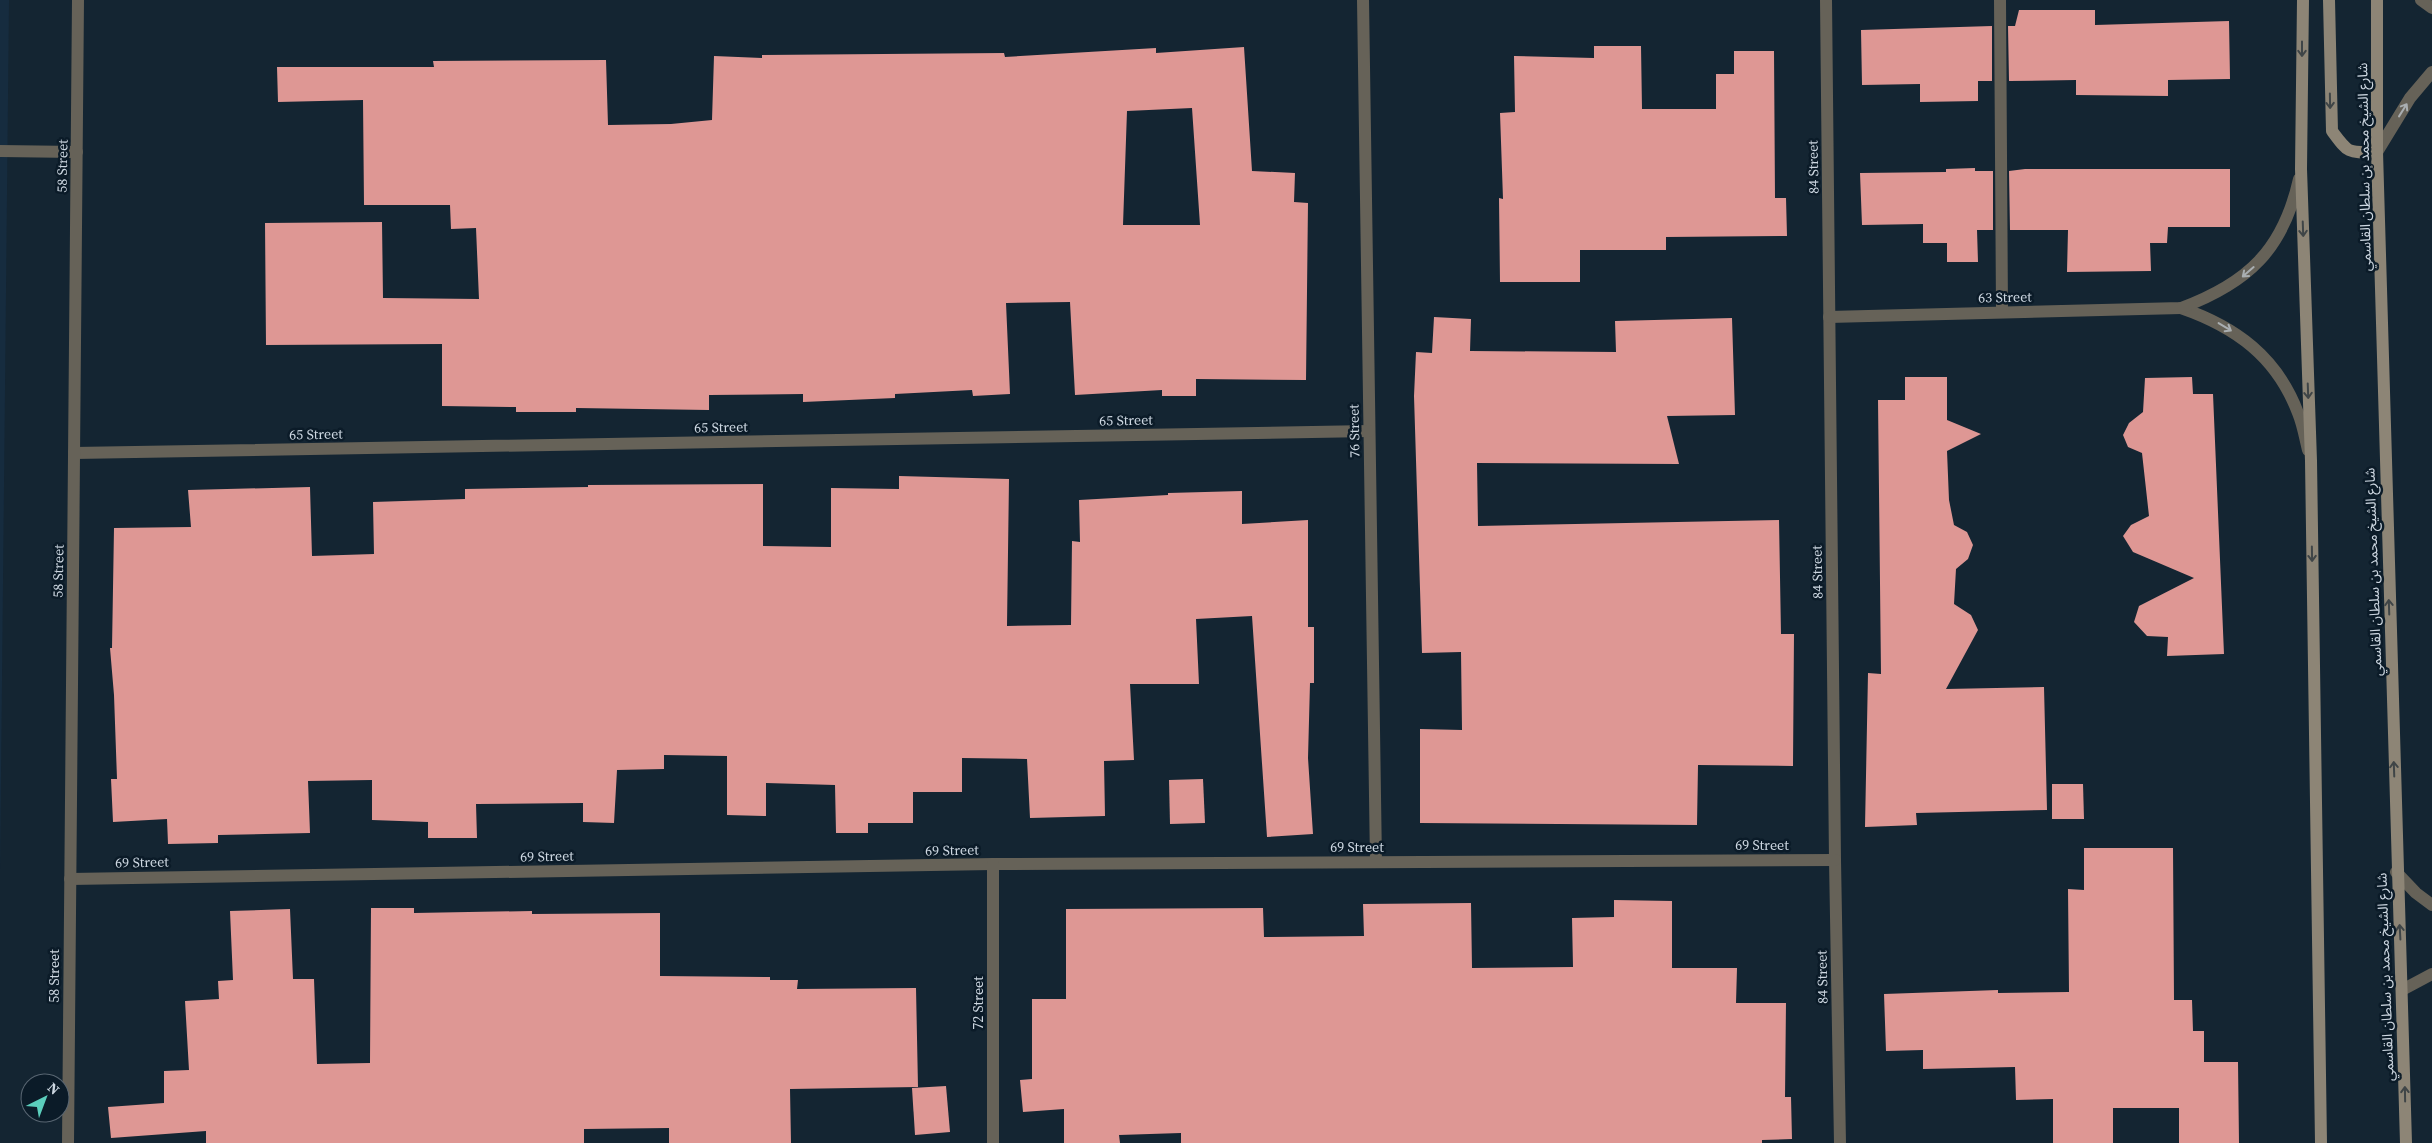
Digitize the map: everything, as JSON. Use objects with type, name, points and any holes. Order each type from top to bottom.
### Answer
[{"type":"main road","points":[[2303,0],[2302,169],[2310,461],[2321,1143]]},
{"type":"main road","points":[[2329,0],[2332,131],[2344,147],[2352,153],[2377,152]]},
{"type":"main road","name":"شارع الشيخ محمد بن سلطان القاسمي","points":[[2377,0],[2377,152],[2396,872],[2402,990],[2406,1143]]},
{"type":"street","name":"58 Street","points":[[68,1143],[78,0]]},
{"type":"street","name":"76 Street","points":[[1363,0],[1376,862]]},
{"type":"street","name":"84 Street","points":[[1826,0],[1835,860],[1840,1143]]},
{"type":"street","points":[[2000,0],[2002,312]]},
{"type":"street","points":[[2421,0],[2432,8]]},
{"type":"street","points":[[2377,152],[2410,98],[2432,72]]},
{"type":"street","points":[[0,151],[77,152]]},
{"type":"street","name":"63 Street","points":[[2181,308],[2210,297],[2224,289],[2237,281],[2261,260],[2280,235],[2293,207],[2302,169]]},
{"type":"street","name":"63 Street","points":[[1829,317],[2181,308],[2212,318],[2240,336],[2265,358],[2285,384],[2298,414],[2310,461]]},
{"type":"street","name":"65 Street","points":[[74,453],[1369,431]]},
{"type":"street","name":"69 Street","points":[[70,878],[993,864],[1835,860]]},
{"type":"street","name":"72 Street","points":[[993,864],[993,1143]]},
{"type":"street","points":[[2396,872],[2416,893],[2432,905]]},
{"type":"street","points":[[2402,990],[2432,974]]},
{"type":"shaded area","points":[[0,0],[9,0],[0,872]]},
{"type":"building","points":[[2019,10],[2095,10],[2095,25],[2229,21],[2230,79],[2168,80],[2168,96],[2076,95],[2076,80],[2009,81],[2008,26],[2015,26]]},
{"type":"building","points":[[1992,26],[1992,81],[1978,81],[1978,101],[1920,102],[1920,84],[1862,85],[1861,30]]},
{"type":"building","points":[[1594,46],[1641,46],[1642,109],[1716,109],[1716,74],[1734,74],[1734,51],[1774,51],[1775,198],[1786,198],[1787,236],[1666,237],[1666,250],[1580,250],[1580,282],[1500,282],[1499,198],[1503,199],[1500,113],[1515,112],[1514,56],[1594,58]]},
{"type":"building","points":[[1244,47],[1252,171],[1295,173],[1294,202],[1308,203],[1306,380],[1196,379],[1196,396],[1162,396],[1162,390],[1075,395],[1070,302],[1006,303],[1010,394],[973,396],[972,390],[895,394],[895,398],[803,402],[803,394],[709,395],[709,410],[576,408],[576,412],[516,412],[516,407],[442,406],[442,344],[266,345],[265,223],[382,222],[383,298],[479,299],[476,228],[451,229],[450,205],[364,205],[363,100],[278,102],[277,67],[434,67],[433,61],[606,60],[608,125],[671,124],[712,120],[714,56],[762,58],[762,55],[1004,53],[1005,57],[1156,48],[1156,53]],"holes":[[[1192,108],[1200,225],[1123,225],[1127,111]]]},
{"type":"building","points":[[1975,168],[1975,171],[1993,171],[1993,230],[1977,230],[1978,262],[1947,262],[1947,243],[1923,243],[1923,224],[1862,225],[1860,173],[1946,172],[1946,169]]},
{"type":"building","points":[[2025,169],[2230,169],[2230,227],[2168,227],[2167,243],[2150,243],[2151,271],[2067,272],[2068,230],[2010,230],[2009,171]]},
{"type":"building","points":[[1434,317],[1471,319],[1470,351],[1616,352],[1615,321],[1732,318],[1735,415],[1667,416],[1679,464],[1477,463],[1478,526],[1779,520],[1781,634],[1794,634],[1793,766],[1698,765],[1697,825],[1420,823],[1420,729],[1462,730],[1461,652],[1422,653],[1414,396],[1416,352],[1432,353]]},
{"type":"building","points":[[1905,377],[1947,377],[1947,420],[1981,434],[1947,451],[1949,500],[1954,525],[1967,532],[1973,545],[1968,559],[1956,569],[1954,604],[1971,615],[1978,630],[1946,689],[2044,687],[2047,810],[1916,813],[1917,825],[1865,827],[1868,673],[1881,674],[1878,400],[1905,400]]},
{"type":"building","points":[[2192,377],[2193,394],[2213,394],[2224,654],[2167,656],[2168,637],[2147,636],[2134,622],[2139,606],[2194,578],[2133,552],[2123,536],[2131,525],[2149,516],[2142,453],[2128,447],[2123,435],[2129,423],[2143,412],[2145,378]]},
{"type":"building","points":[[899,476],[1009,479],[1007,626],[1071,625],[1072,541],[1080,542],[1079,500],[1168,495],[1168,493],[1242,491],[1242,524],[1308,520],[1308,627],[1314,627],[1314,683],[1310,683],[1308,758],[1313,834],[1267,837],[1252,616],[1196,619],[1199,684],[1130,684],[1134,760],[1104,761],[1105,816],[1030,818],[1027,759],[962,758],[962,792],[913,792],[913,823],[868,823],[868,833],[836,833],[835,785],[766,783],[766,816],[727,815],[727,756],[664,755],[664,769],[617,770],[614,823],[583,822],[583,803],[476,804],[477,838],[428,838],[428,822],[372,820],[372,780],[308,781],[310,833],[218,835],[218,843],[168,844],[167,819],[113,822],[111,779],[117,779],[110,648],[112,648],[114,528],[191,527],[188,490],[310,487],[312,556],[374,554],[373,502],[465,499],[465,489],[588,487],[588,485],[763,484],[763,546],[831,547],[831,488],[899,489]]},
{"type":"building","points":[[1203,779],[1205,823],[1170,824],[1169,780]]},
{"type":"building","points":[[2052,784],[2083,784],[2084,819],[2052,819]]},
{"type":"building","points":[[2084,848],[2173,848],[2174,1000],[2192,1000],[2193,1031],[2204,1031],[2204,1062],[2238,1062],[2239,1143],[2179,1143],[2179,1108],[2113,1108],[2113,1143],[2053,1143],[2053,1099],[2016,1100],[2015,1067],[1923,1069],[1923,1050],[1886,1051],[1884,994],[1998,990],[1998,993],[2069,992],[2068,889],[2084,890]]},
{"type":"building","points":[[1614,900],[1672,901],[1672,968],[1737,968],[1736,1003],[1786,1003],[1785,1097],[1791,1097],[1792,1139],[1762,1140],[1762,1143],[1181,1143],[1181,1133],[1119,1135],[1120,1143],[1064,1143],[1064,1109],[1023,1112],[1020,1080],[1032,1079],[1032,999],[1066,999],[1066,909],[1263,908],[1264,937],[1364,936],[1363,904],[1471,903],[1472,968],[1573,967],[1572,918],[1614,917]]},
{"type":"building","points":[[371,908],[414,908],[414,913],[532,911],[532,914],[660,913],[660,976],[770,977],[770,980],[798,980],[797,989],[916,988],[918,1087],[790,1089],[791,1143],[669,1143],[669,1128],[584,1129],[584,1143],[206,1143],[206,1131],[111,1138],[108,1107],[164,1103],[164,1071],[189,1070],[185,1001],[219,999],[218,981],[233,980],[230,911],[290,909],[293,979],[314,979],[317,1064],[370,1063]]},
{"type":"building","points":[[946,1086],[950,1132],[915,1135],[912,1088]]}]
